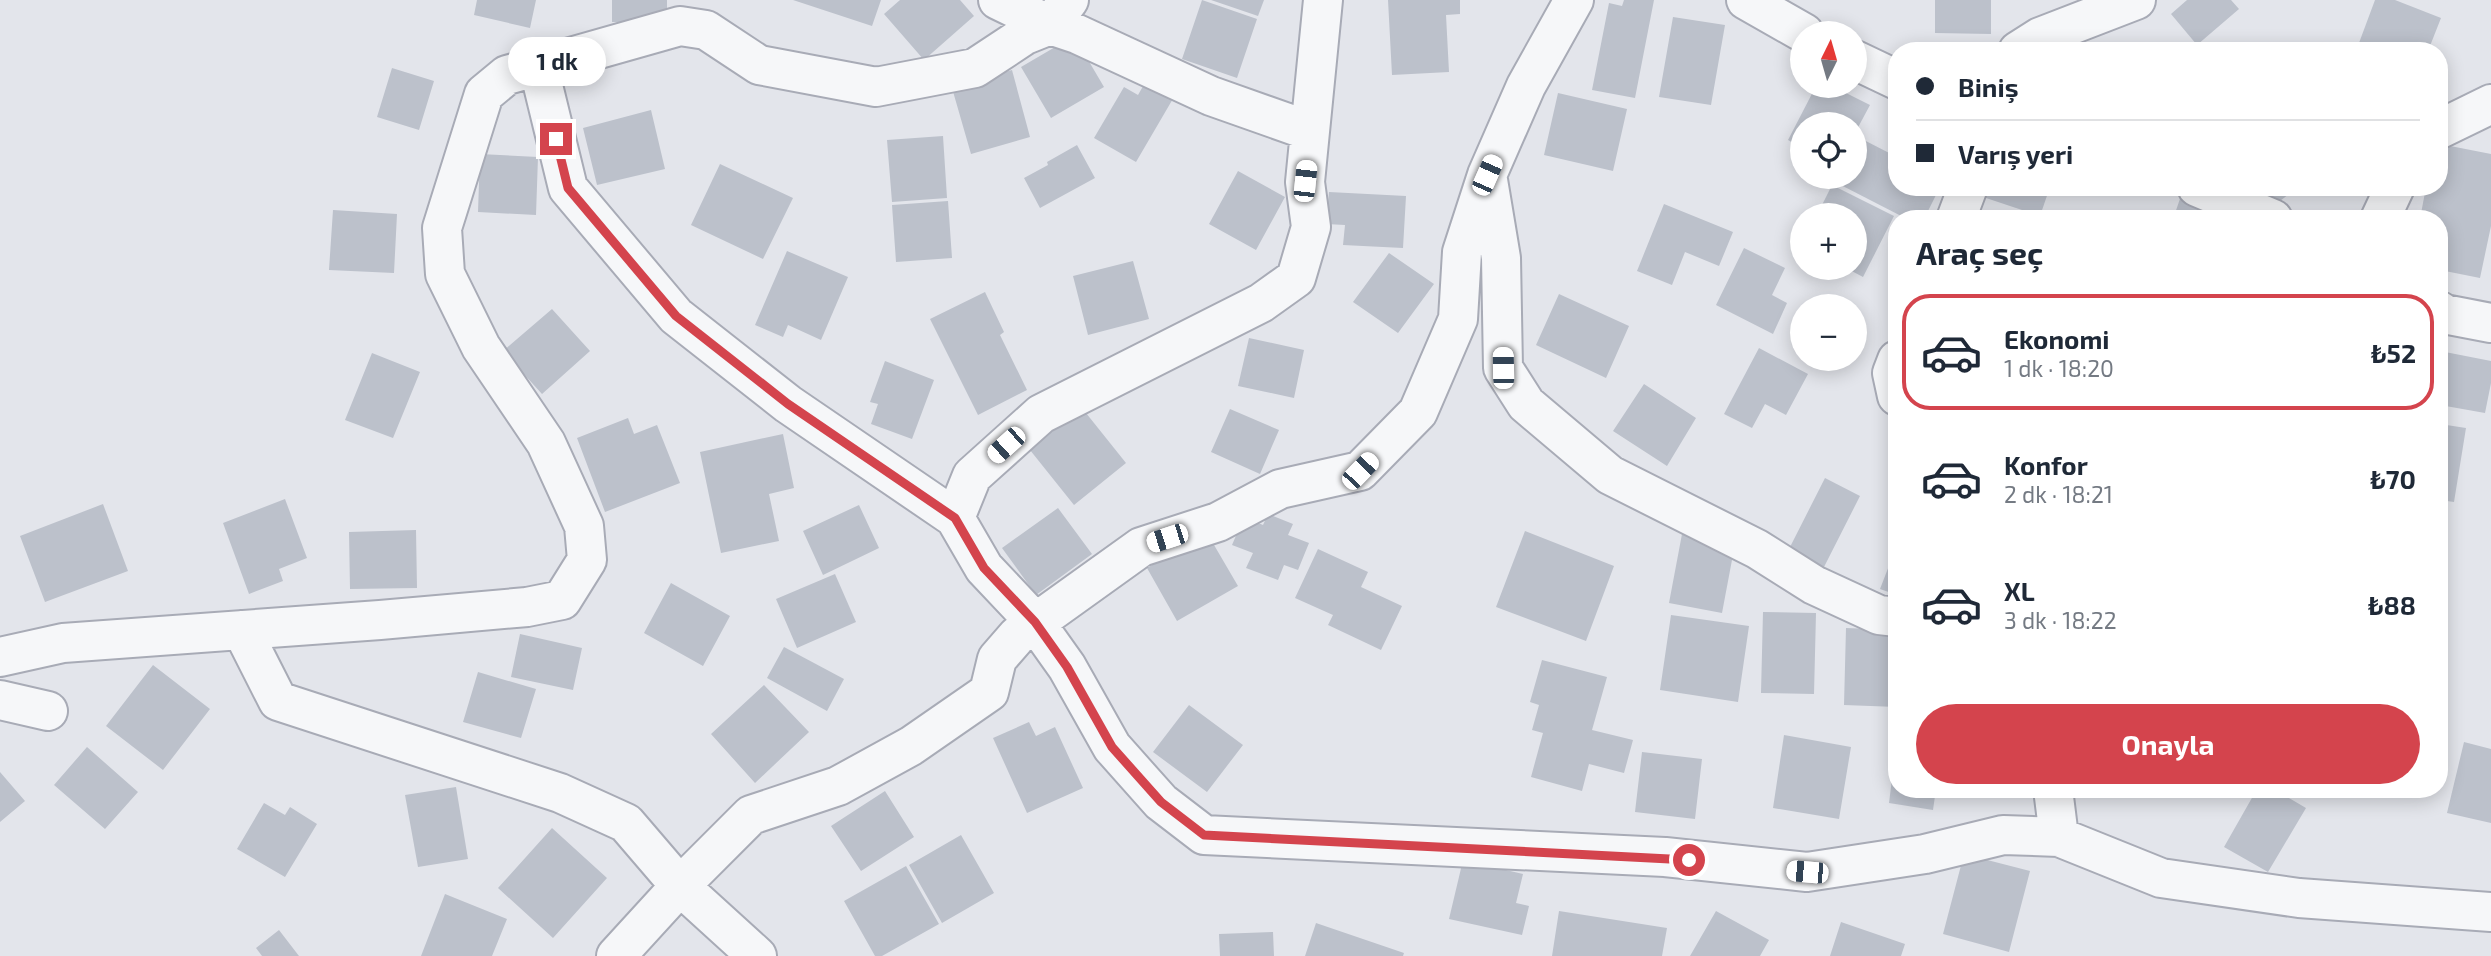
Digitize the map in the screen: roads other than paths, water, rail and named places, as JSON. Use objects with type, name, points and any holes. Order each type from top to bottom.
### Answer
[{"type":"street","points":[[998,0],[1060,12],[1077,34],[1211,96],[1310,131]]},
{"type":"street","points":[[955,518],[972,476],[1041,414],[1261,303],[1296,278],[1311,227],[1305,181],[1323,0]]},
{"type":"street","points":[[616,956],[680,886],[751,815],[838,786],[912,746],[989,692],[997,659],[1017,636],[1141,547],[1218,522],[1280,489],[1360,471],[1418,412],[1458,319],[1462,252],[1487,175],[1526,86],[1574,0]]},
{"type":"street","points":[[1746,0],[1790,25]]},
{"type":"street","points":[[2032,42],[2136,0]]},
{"type":"street","points":[[0,657],[63,643],[527,607],[562,600],[587,560],[584,526],[546,443],[481,347],[445,274],[442,228],[484,94],[507,75],[680,26],[706,30],[759,65],[876,87],[975,68],[1060,12]]},
{"type":"street","points":[[538,65],[568,188],[676,316],[788,404],[955,518],[984,568],[1035,622],[1067,667],[1112,747],[1161,802],[1204,835],[1665,857],[1807,872],[1925,854],[2003,835],[2059,836],[2161,878],[2299,898],[2491,912]]},
{"type":"street","points":[[1867,66],[1888,76]]},
{"type":"street","points":[[2448,126],[2491,104]]},
{"type":"street","points":[[1487,175],[1502,258],[1503,368],[1526,404],[1610,475],[1757,549],[1814,585],[1879,615],[1888,616]]},
{"type":"street","points":[[2218,196],[2252,210]]},
{"type":"street","points":[[2448,316],[2491,323]]},
{"type":"street","points":[[242,630],[278,701],[560,793],[626,823],[680,886],[757,956]]},
{"type":"street","points":[[0,700],[48,711]]},
{"type":"street","points":[[2054,798],[2059,836]]}]
